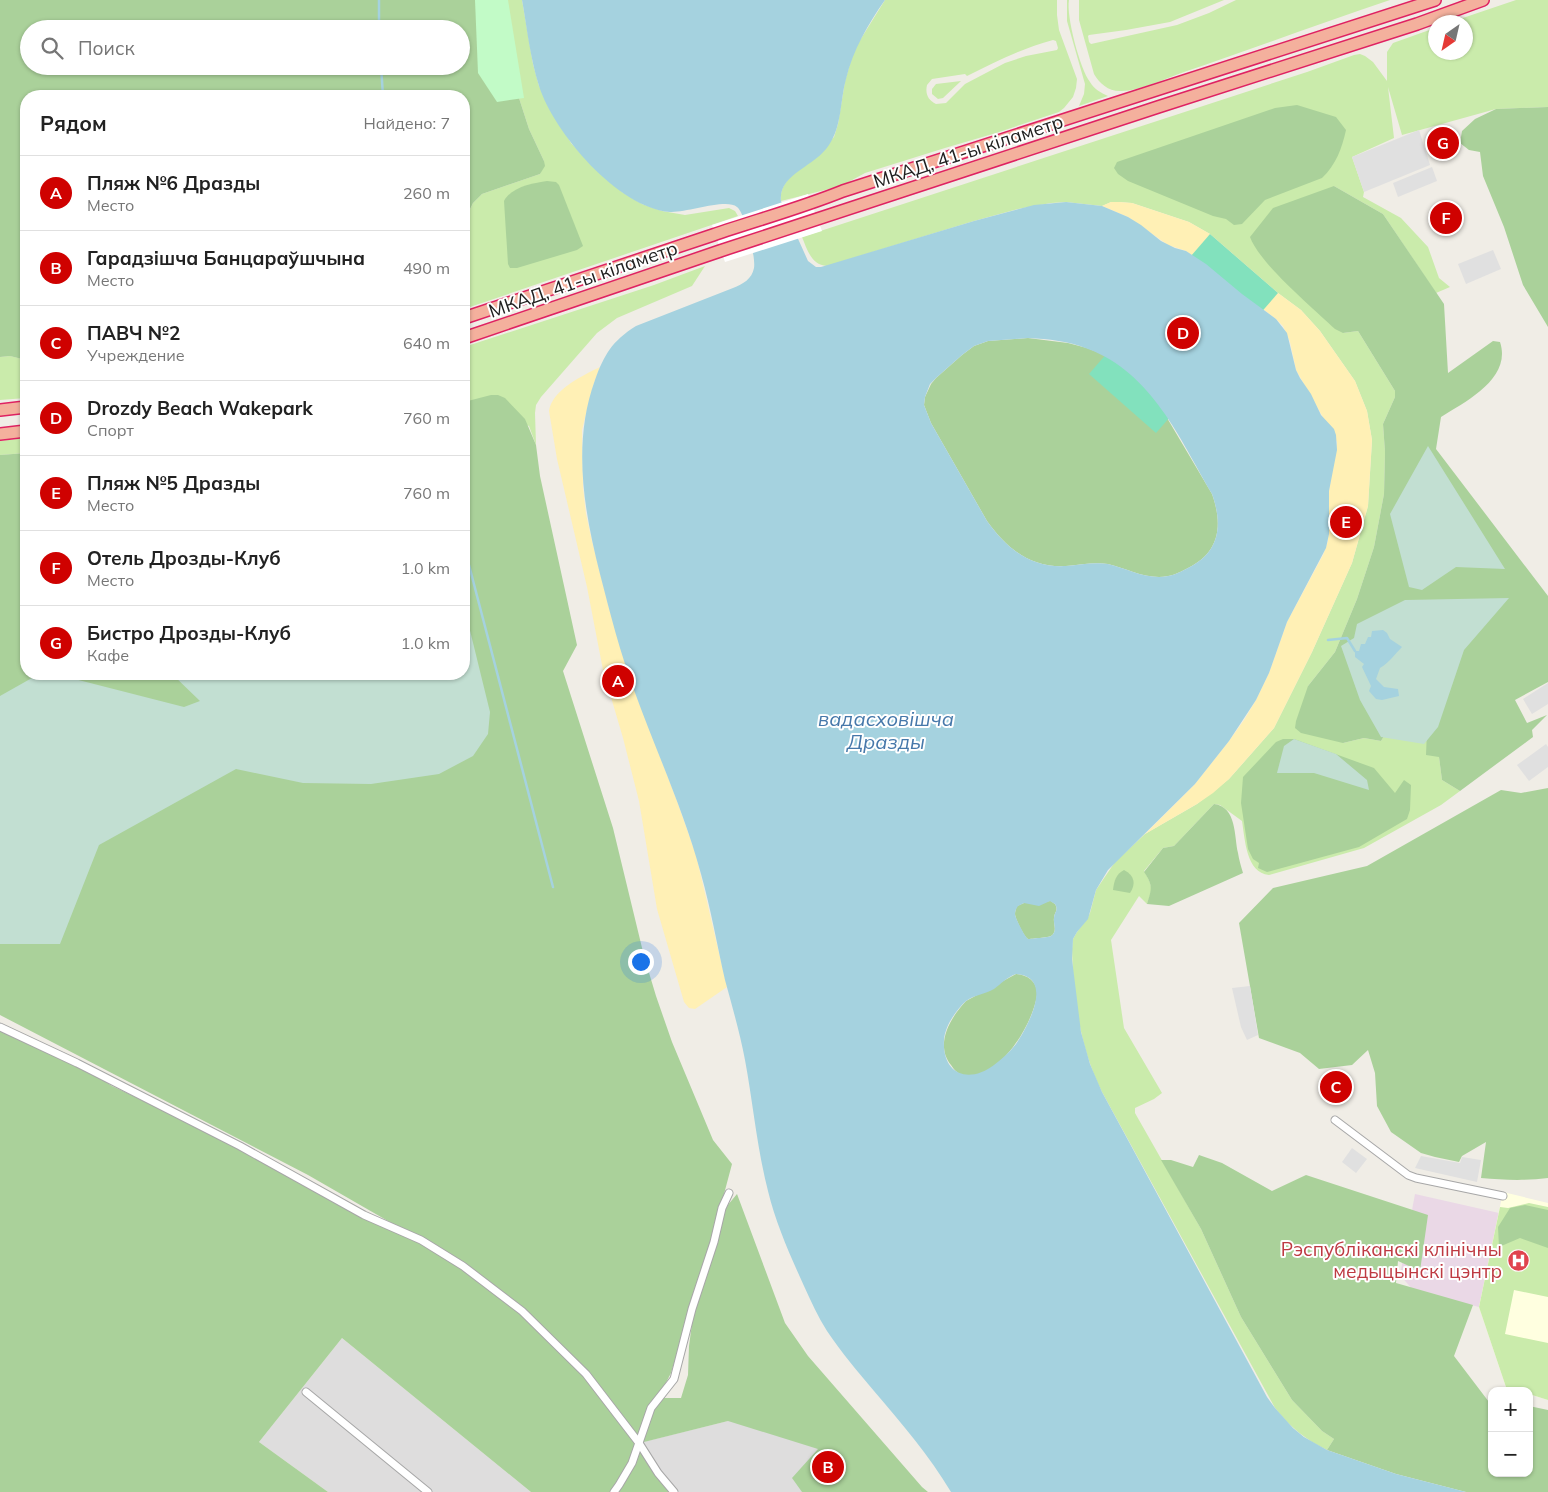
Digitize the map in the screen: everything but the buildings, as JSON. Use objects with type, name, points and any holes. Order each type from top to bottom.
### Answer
[{"type":"highway","name":"МКАД, 41-ы кіламетр","points":[[470,316],[714,234],[812,204],[843,191],[1435,0]]},
{"type":"highway","name":"МКАД, 41-ы кіламетр","points":[[470,336],[720,251],[1398,30],[1484,0]]},
{"type":"highway","points":[[0,410],[20,408]]},
{"type":"highway","points":[[0,434],[20,432]]},
{"type":"street","points":[[0,1027],[77,1063],[240,1146],[364,1215],[421,1240],[463,1266],[522,1311],[579,1367],[639,1443],[658,1474],[674,1492]]},
{"type":"street","points":[[1335,1120],[1408,1175],[1503,1196]]},
{"type":"street","points":[[614,1492],[632,1462],[651,1408],[674,1378],[692,1309],[714,1242],[722,1208],[729,1193]]},
{"type":"street","points":[[306,1392],[428,1492]]},
{"type":"shaded area","points":[[1419,130],[1430,165],[1364,192],[1352,157]]},
{"type":"shaded area","points":[[1432,167],[1437,181],[1398,197],[1393,183]]},
{"type":"shaded area","points":[[1493,250],[1501,269],[1466,284],[1458,264]]},
{"type":"shaded area","points":[[1428,446],[1505,569],[1456,567],[1422,590],[1409,587],[1390,514]]},
{"type":"shaded area","points":[[1509,598],[1464,650],[1438,727],[1424,744],[1381,737],[1360,700],[1341,646],[1354,638],[1357,624],[1405,600]]},
{"type":"shaded area","points":[[470,630],[490,712],[488,734],[473,756],[439,774],[371,784],[303,783],[236,769],[99,845],[60,944],[0,944],[0,696],[28,680],[78,680],[184,707],[200,701],[178,680],[470,680]]},
{"type":"shaded area","points":[[1548,683],[1548,704],[1532,714],[1523,699]]},
{"type":"shaded area","points":[[1294,739],[1336,754],[1367,780],[1369,790],[1314,773],[1277,773],[1284,746]]},
{"type":"shaded area","points":[[1546,744],[1548,747],[1548,767],[1529,781],[1517,765]]},
{"type":"shaded area","points":[[1250,986],[1258,1035],[1247,1040],[1241,1027],[1232,988]]},
{"type":"shaded area","points":[[1352,1148],[1367,1159],[1356,1173],[1342,1162]]},
{"type":"shaded area","points":[[1421,1156],[1460,1163],[1462,1157],[1481,1160],[1477,1182],[1415,1168]]},
{"type":"shaded area","name":"Рэспубліканскі клінічны медыцынскі цэнтр","points":[[1503,1192],[1548,1203],[1548,1400],[1533,1395],[1533,1387],[1506,1387],[1479,1307]]},
{"type":"shaded area","points":[[1415,1194],[1499,1213],[1479,1307],[1413,1290],[1400,1275]]},
{"type":"shaded area","points":[[342,1338],[531,1492],[328,1492],[259,1442]]},
{"type":"shaded area","points":[[728,1421],[828,1425],[884,1492],[676,1492],[639,1443]]},
{"type":"green space","points":[[0,0],[499,0],[508,64],[529,129],[545,166],[540,174],[482,194],[470,209],[470,90],[20,90],[20,358],[10,356],[0,357]]},
{"type":"green space","points":[[475,0],[508,0],[524,98],[497,102],[478,73]]},
{"type":"green space","points":[[499,0],[522,0],[533,64],[539,86],[571,143],[585,158],[622,192],[642,204],[662,211],[685,215],[729,208],[735,211],[738,216],[470,307],[470,209],[473,203],[482,194],[540,174],[544,161],[529,129],[508,64]]},
{"type":"green space","points":[[885,0],[1057,0],[1059,30],[1077,79],[1076,88],[1073,97],[1059,112],[865,173],[841,186],[781,201],[782,189],[789,178],[834,137],[845,81],[857,45]],"holes":[[[1056,41],[1057,50],[1026,56],[1005,63],[965,84],[946,103],[936,104],[928,96],[926,91],[927,85],[932,79],[965,74],[967,76],[1020,51],[1042,43]]]},
{"type":"green space","points":[[1067,0],[1069,0],[1070,18],[1082,66],[1096,89],[1108,96],[1079,106],[1084,94],[1085,84],[1067,21]]},
{"type":"green space","points":[[1079,0],[1224,0],[1170,22],[1089,35],[1089,42],[1091,44],[1177,25],[1236,0],[1390,0],[1153,84],[1136,89],[1117,91],[1105,87],[1094,74],[1079,20]]},
{"type":"green space","points":[[1516,0],[1548,0],[1548,107],[1496,109],[1402,135],[1388,87],[1394,138],[1352,157],[1364,192],[1363,197],[1401,218],[1428,247],[1439,278],[1450,287],[1436,293],[1383,214],[1334,186],[1343,333],[1358,331],[1395,391],[1395,397],[1383,424],[1385,452],[1384,494],[1374,547],[1357,599],[1335,652],[1308,686],[1343,743],[1364,738],[1381,741],[1394,720],[1419,721],[1439,757],[1442,780],[1460,791],[1441,805],[1364,848],[1269,875],[1261,873],[1251,862],[1242,821],[1220,805],[1214,804],[1174,846],[1163,848],[1144,871],[1151,888],[1147,904],[1139,896],[1111,940],[1124,1028],[1162,1093],[1135,1108],[1135,1113],[1201,1229],[1241,1317],[1292,1400],[1322,1431],[1334,1439],[1327,1450],[1299,1432],[1275,1408],[1102,1092],[1088,1058],[1079,1022],[1074,986],[1072,949],[1073,939],[1090,913],[1096,890],[1115,862],[1145,834],[1197,804],[1229,779],[1274,728],[1312,652],[1352,563],[1368,506],[1372,440],[1367,411],[1355,381],[1320,331],[1301,310],[1278,293],[1210,234],[1189,222],[1132,203],[1111,202],[1102,206],[1066,202],[1018,209],[827,266],[813,260],[802,237],[1354,55],[1360,54],[1373,62],[1387,81],[1387,52],[1393,43],[1428,30],[1428,60],[1473,60],[1472,15]]},
{"type":"green space","points":[[961,81],[943,98],[938,99],[932,94],[932,89],[936,84]]},
{"type":"green space","points":[[1297,105],[1336,117],[1346,130],[1338,156],[1322,178],[1265,200],[1242,224],[1234,225],[1226,219],[1213,216],[1128,181],[1118,174],[1114,168],[1117,162],[1275,108]]},
{"type":"green space","points":[[1548,107],[1548,327],[1523,285],[1504,227],[1483,176],[1480,152],[1469,150],[1460,143],[1462,131],[1475,119],[1496,109]]},
{"type":"green space","points":[[547,181],[556,182],[559,185],[583,246],[577,250],[517,268],[510,268],[508,264],[504,201],[507,196],[517,189]]},
{"type":"green space","points":[[1334,186],[1383,214],[1444,304],[1448,373],[1493,341],[1500,342],[1502,355],[1500,367],[1485,387],[1463,404],[1441,417],[1436,449],[1548,596],[1548,682],[1515,700],[1527,723],[1547,715],[1532,730],[1533,737],[1460,791],[1442,780],[1439,757],[1426,755],[1427,731],[1394,720],[1381,741],[1364,738],[1343,743],[1301,733],[1295,728],[1308,686],[1335,652],[1357,599],[1374,547],[1384,494],[1385,452],[1383,424],[1395,397],[1395,391],[1358,331],[1343,333],[1335,329],[1275,272],[1264,260],[1250,237],[1273,208]]},
{"type":"green space","points":[[1210,234],[1278,293],[1156,433],[1089,374]]},
{"type":"green space","points":[[705,266],[692,286],[617,318],[597,333],[536,405],[536,445],[529,426],[470,403],[470,345],[654,285]]},
{"type":"green space","points":[[1028,338],[1068,343],[1102,354],[1120,365],[1160,406],[1212,494],[1215,505],[1218,527],[1216,537],[1213,546],[1199,561],[1178,573],[1159,577],[1139,574],[1108,564],[1092,563],[1053,566],[1042,564],[1021,555],[1012,548],[987,521],[931,423],[924,405],[925,397],[936,378],[974,346],[988,341]]},
{"type":"green space","points":[[10,356],[20,358],[20,398],[0,400],[0,357]]},
{"type":"green space","points":[[491,395],[505,398],[525,419],[536,445],[540,476],[577,645],[563,671],[613,828],[644,956],[656,996],[672,1042],[713,1140],[732,1164],[712,1239],[671,1373],[658,1398],[681,1398],[688,1375],[689,1346],[694,1309],[722,1212],[737,1194],[785,1323],[808,1356],[928,1492],[802,1492],[792,1478],[818,1449],[728,1421],[640,1443],[676,1492],[531,1492],[342,1338],[259,1442],[328,1492],[0,1492],[0,1027],[77,1063],[112,1086],[240,1146],[364,1215],[414,1236],[308,1175],[0,1015],[0,455],[20,453],[20,680],[470,680],[470,400]]},
{"type":"green space","points":[[20,439],[20,453],[0,455],[0,441]]},
{"type":"green space","points":[[1283,739],[1294,739],[1374,768],[1395,793],[1404,780],[1411,785],[1410,810],[1407,819],[1359,847],[1267,872],[1258,868],[1259,863],[1253,859],[1248,849],[1241,803],[1243,777],[1276,742]]},
{"type":"green space","points":[[1548,788],[1548,1178],[1514,1180],[1481,1178],[1486,1142],[1462,1156],[1459,1162],[1421,1153],[1391,1132],[1377,1106],[1375,1073],[1368,1050],[1352,1065],[1319,1069],[1300,1053],[1259,1038],[1239,923],[1273,888],[1367,866],[1501,790],[1521,793]]},
{"type":"green space","points":[[1214,804],[1221,806],[1231,816],[1243,873],[1169,906],[1147,904],[1151,887],[1144,872],[1163,848],[1174,846]]},
{"type":"green space","points":[[1124,870],[1130,875],[1134,883],[1130,893],[1113,890],[1116,878]]},
{"type":"green space","points":[[1051,901],[1055,904],[1056,908],[1054,916],[1055,930],[1053,934],[1051,936],[1026,938],[1015,916],[1017,906],[1024,903]]},
{"type":"green space","points":[[1016,974],[1031,980],[1037,990],[1034,1007],[1022,1034],[1013,1048],[991,1069],[979,1075],[966,1076],[959,1073],[946,1057],[944,1048],[946,1031],[950,1023],[966,1001]]},
{"type":"green space","points":[[1199,1155],[1222,1163],[1272,1191],[1306,1175],[1428,1215],[1420,1271],[1398,1261],[1396,1283],[1473,1305],[1454,1356],[1488,1401],[1488,1477],[1533,1477],[1533,1407],[1548,1410],[1548,1492],[1466,1492],[1396,1474],[1327,1450],[1334,1439],[1322,1431],[1292,1400],[1241,1317],[1201,1229],[1161,1160],[1171,1160],[1193,1167]]},
{"type":"green space","name":"Рэспубліканскі клінічны медыцынскі цэнтр","points":[[1529,1203],[1548,1207],[1548,1297],[1514,1290],[1505,1334],[1548,1343],[1548,1400],[1533,1395],[1533,1387],[1506,1387],[1479,1307],[1500,1207],[1508,1208]]},
{"type":"green space","points":[[1525,1205],[1548,1210],[1548,1248],[1520,1238],[1499,1247],[1498,1227],[1510,1208]]},
{"type":"sand","points":[[1111,202],[1132,203],[1189,222],[1210,234],[1278,293],[1301,310],[1320,331],[1355,381],[1367,411],[1372,440],[1368,506],[1352,563],[1312,652],[1274,728],[1229,779],[1213,793],[1145,834],[1195,784],[1229,741],[1256,700],[1269,673],[1287,622],[1323,555],[1328,541],[1329,491],[1337,442],[1296,370],[1290,342],[1283,326],[1186,251],[1168,245],[1128,217],[1102,206]]},
{"type":"sand","points":[[600,367],[593,386],[582,430],[583,487],[586,514],[609,608],[635,691],[696,855],[727,987],[695,1009],[689,1008],[684,1002],[657,909],[639,801],[603,670],[587,587],[557,459],[549,411],[551,403],[562,390],[577,379]]},
{"type":"water","name":"вадасховішча Дразды","points":[[522,0],[885,0],[867,28],[853,58],[844,87],[839,122],[833,138],[823,153],[791,177],[785,184],[782,192],[781,201],[808,261],[816,267],[821,267],[1034,205],[1066,202],[1102,206],[1128,217],[1161,241],[1186,251],[1206,264],[1276,319],[1287,333],[1296,370],[1321,415],[1334,429],[1336,435],[1337,450],[1329,491],[1329,534],[1326,548],[1287,622],[1269,673],[1256,700],[1229,741],[1195,784],[1108,870],[1096,890],[1088,919],[1073,939],[1072,959],[1081,1032],[1090,1064],[1102,1092],[1267,1397],[1275,1408],[1304,1437],[1327,1450],[1396,1474],[1466,1492],[951,1492],[915,1440],[850,1362],[827,1331],[794,1263],[771,1203],[764,1175],[743,1050],[725,980],[705,887],[686,827],[634,690],[620,647],[594,550],[585,502],[583,477],[582,452],[588,404],[598,371],[610,349],[621,337],[636,326],[744,283],[754,268],[752,245],[743,218],[737,207],[724,204],[670,212],[650,207],[630,197],[610,183],[591,165],[558,125],[539,86],[533,65]],"holes":[[[1028,338],[1073,344],[1110,360],[1130,374],[1162,410],[1176,430],[1212,494],[1215,505],[1218,527],[1216,537],[1213,546],[1199,561],[1178,573],[1159,577],[1139,574],[1108,564],[1092,563],[1066,566],[1042,564],[1021,555],[1012,548],[987,521],[931,423],[924,405],[925,397],[930,384],[974,346],[988,341]],[[1050,901],[1056,905],[1054,932],[1050,936],[1028,939],[1018,923],[1015,911],[1018,906],[1024,903],[1039,906]],[[1016,974],[1028,977],[1034,984],[1036,993],[1035,1003],[1027,1026],[1014,1047],[994,1065],[985,1071],[975,1074],[959,1073],[947,1061],[944,1040],[946,1029],[958,1009],[966,1001],[994,989]]]},
{"type":"water","points":[[1383,630],[1390,639],[1402,647],[1380,668],[1376,679],[1384,687],[1398,689],[1399,696],[1382,700],[1376,699],[1369,691],[1371,686],[1362,667],[1364,664],[1355,657],[1355,651],[1359,651],[1361,644],[1365,644],[1368,637],[1371,637],[1372,631]]},
{"type":"pier","points":[[808,194],[822,231],[725,262],[712,225]]},
{"type":"waterway","points":[[379,0],[379,20]]},
{"type":"waterway","points":[[382,75],[383,90]]},
{"type":"waterway","points":[[470,569],[553,887]]},
{"type":"waterway","points":[[1328,640],[1347,638],[1355,651]]},
{"type":"place","name":"Бистро Дрозды-Клуб","points":[[1443,143]]},
{"type":"place","name":"Отель Дрозды-Клуб","points":[[1446,218]]},
{"type":"place","name":"Drozdy Beach Wakepark","points":[[1183,333]]},
{"type":"place","name":"Пляж №5 Дразды","points":[[1346,522]]},
{"type":"place","name":"Пляж №6 Дразды","points":[[618,681]]},
{"type":"place","name":"ПАВЧ №2","points":[[1336,1087]]},
{"type":"place","name":"Рэспубліканскі клінічны медыцынскі цэнтр","points":[[1518,1260]]},
{"type":"place","name":"Гарадзішча Банцараўшчына","points":[[828,1467]]}]
